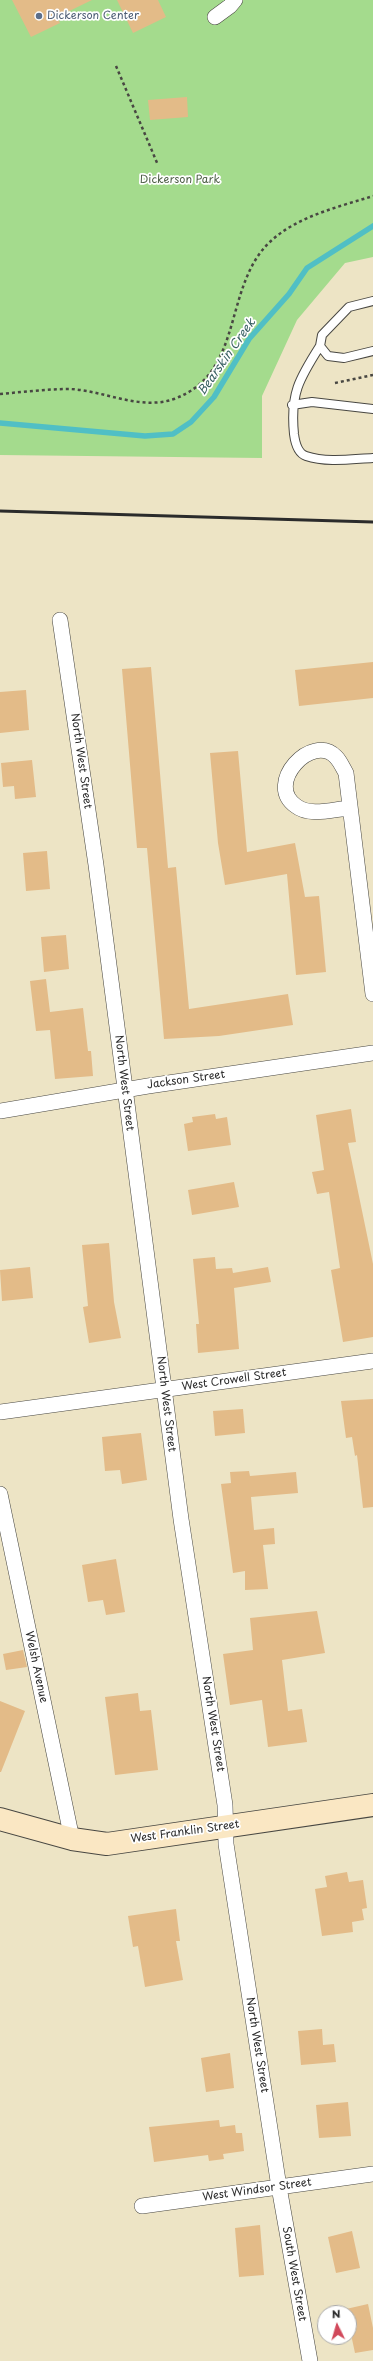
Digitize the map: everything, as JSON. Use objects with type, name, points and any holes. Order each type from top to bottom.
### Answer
[{"type":"main road","name":"West Franklin Street","points":[[0,1819],[72,1839],[107,1844],[373,1805]]},
{"type":"street","points":[[215,16],[230,6],[235,0]]},
{"type":"street","name":"North West Street","points":[[60,620],[96,865],[124,1090],[181,1519],[225,1805],[226,1844],[279,2187]]},
{"type":"street","points":[[350,808],[314,812],[296,806],[288,795],[285,781],[293,763],[307,754],[325,751],[336,756],[346,773],[373,994]]},
{"type":"street","name":"Jackson Street","points":[[0,1111],[124,1090],[373,1053]]},
{"type":"street","name":"West Crowell Street","points":[[0,1412],[373,1360]]},
{"type":"street","name":"Welsh Avenue","points":[[0,1494],[72,1839]]},
{"type":"street","name":"West Windsor Street","points":[[142,2206],[373,2174]]},
{"type":"street","name":"South West Street","points":[[279,2187],[310,2361]]},
{"type":"lane","points":[[373,301],[349,307],[322,336],[320,346],[303,373],[292,405],[296,446],[304,456],[327,460],[373,458]]},
{"type":"lane","points":[[320,346],[328,356],[339,358],[373,351]]},
{"type":"lane","points":[[292,405],[312,402],[373,409]]},
{"type":"path","points":[[116,66],[158,165]]},
{"type":"path","points":[[0,394],[70,389],[148,402],[173,399],[196,388],[212,373],[222,355],[256,258],[290,226],[316,214],[373,196]]},
{"type":"path","points":[[335,383],[373,375]]},
{"type":"green space","name":"Dickerson Park","points":[[0,0],[373,0],[373,257],[345,263],[297,320],[262,396],[262,458],[0,455]]},
{"type":"building","name":"Dickerson Center","points":[[12,0],[92,0],[57,17],[60,23],[31,37]]},
{"type":"building","name":"Dickerson Center","points":[[117,0],[158,0],[166,17],[133,33]]},
{"type":"building","points":[[187,97],[188,117],[150,120],[148,100]]},
{"type":"building","points":[[373,662],[373,698],[299,706],[295,670]]},
{"type":"building","points":[[151,667],[168,868],[176,867],[189,1009],[288,994],[293,1025],[219,1036],[164,1039],[147,848],[137,848],[122,669]]},
{"type":"building","points":[[26,690],[29,730],[0,733],[0,692]]},
{"type":"building","points":[[238,751],[247,852],[295,843],[305,897],[319,896],[326,972],[296,975],[287,874],[225,885],[218,843],[210,753]]},
{"type":"building","points":[[32,760],[36,797],[15,799],[14,786],[3,787],[1,763]]},
{"type":"building","points":[[47,851],[50,889],[26,891],[23,853]]},
{"type":"building","points":[[66,935],[69,969],[44,972],[41,937]]},
{"type":"building","points":[[46,979],[50,1012],[83,1008],[88,1051],[91,1051],[93,1076],[55,1079],[50,1030],[36,1031],[30,981]]},
{"type":"building","points":[[351,1109],[356,1142],[348,1143],[373,1264],[373,1337],[343,1342],[331,1270],[340,1268],[329,1192],[317,1194],[312,1172],[324,1170],[316,1115]]},
{"type":"building","points":[[215,1114],[216,1119],[227,1117],[231,1145],[188,1151],[184,1124],[193,1122],[192,1117]]},
{"type":"building","points":[[234,1182],[239,1207],[192,1215],[188,1190]]},
{"type":"building","points":[[109,1243],[114,1302],[121,1338],[89,1343],[83,1307],[88,1306],[82,1245]]},
{"type":"building","points":[[215,1257],[216,1269],[232,1268],[233,1273],[268,1267],[271,1282],[234,1288],[239,1349],[198,1353],[196,1324],[199,1324],[193,1259]]},
{"type":"building","points":[[30,1267],[33,1298],[2,1301],[0,1270]]},
{"type":"building","points":[[373,1399],[373,1507],[363,1508],[357,1455],[355,1456],[352,1437],[346,1438],[341,1401]]},
{"type":"building","points":[[243,1409],[245,1433],[215,1436],[213,1411]]},
{"type":"building","points":[[141,1433],[147,1480],[122,1484],[120,1470],[105,1471],[102,1437]]},
{"type":"building","points":[[249,1471],[250,1476],[296,1472],[298,1493],[251,1497],[254,1530],[274,1528],[275,1544],[263,1545],[268,1589],[245,1590],[245,1571],[233,1573],[221,1484],[231,1483],[230,1472]]},
{"type":"building","points":[[116,1559],[125,1612],[106,1615],[103,1600],[88,1602],[82,1565]]},
{"type":"building","points":[[317,1611],[325,1653],[282,1660],[288,1711],[302,1709],[307,1742],[268,1747],[262,1700],[230,1705],[223,1654],[253,1650],[250,1618]]},
{"type":"building","points":[[23,1650],[27,1667],[6,1670],[3,1654]]},
{"type":"building","points":[[138,1693],[140,1711],[151,1710],[158,1770],[115,1775],[105,1697]]},
{"type":"building","points":[[0,1701],[25,1711],[1,1772],[0,1772]]},
{"type":"building","points":[[347,1872],[349,1882],[363,1880],[367,1908],[362,1909],[364,1920],[352,1922],[353,1932],[322,1936],[315,1889],[327,1887],[325,1876]]},
{"type":"building","points":[[176,1909],[180,1941],[176,1941],[183,1980],[145,1987],[138,1946],[133,1947],[128,1916]]},
{"type":"building","points":[[322,2029],[323,2045],[334,2044],[336,2062],[301,2065],[298,2031]]},
{"type":"building","points":[[230,2053],[234,2088],[206,2092],[201,2058]]},
{"type":"building","points":[[348,2102],[351,2136],[319,2138],[316,2105]]},
{"type":"building","points":[[219,2120],[220,2127],[235,2125],[236,2133],[242,2133],[244,2151],[223,2154],[224,2159],[209,2161],[208,2155],[154,2162],[149,2127]]},
{"type":"building","points":[[260,2225],[264,2275],[239,2277],[235,2228]]},
{"type":"building","points":[[352,2231],[360,2268],[336,2273],[328,2237]]},
{"type":"building","points":[[368,2304],[373,2328],[373,2350],[355,2353],[353,2345],[357,2345],[357,2306]]},
{"type":"waterway","name":"Bearskin Creek","points":[[0,423],[145,436],[173,434],[191,422],[214,397],[249,339],[289,294],[307,268],[373,226]]},
{"type":"railway","points":[[0,511],[373,522]]},
{"type":"place","name":"Dickerson Center","points":[[39,16]]}]
